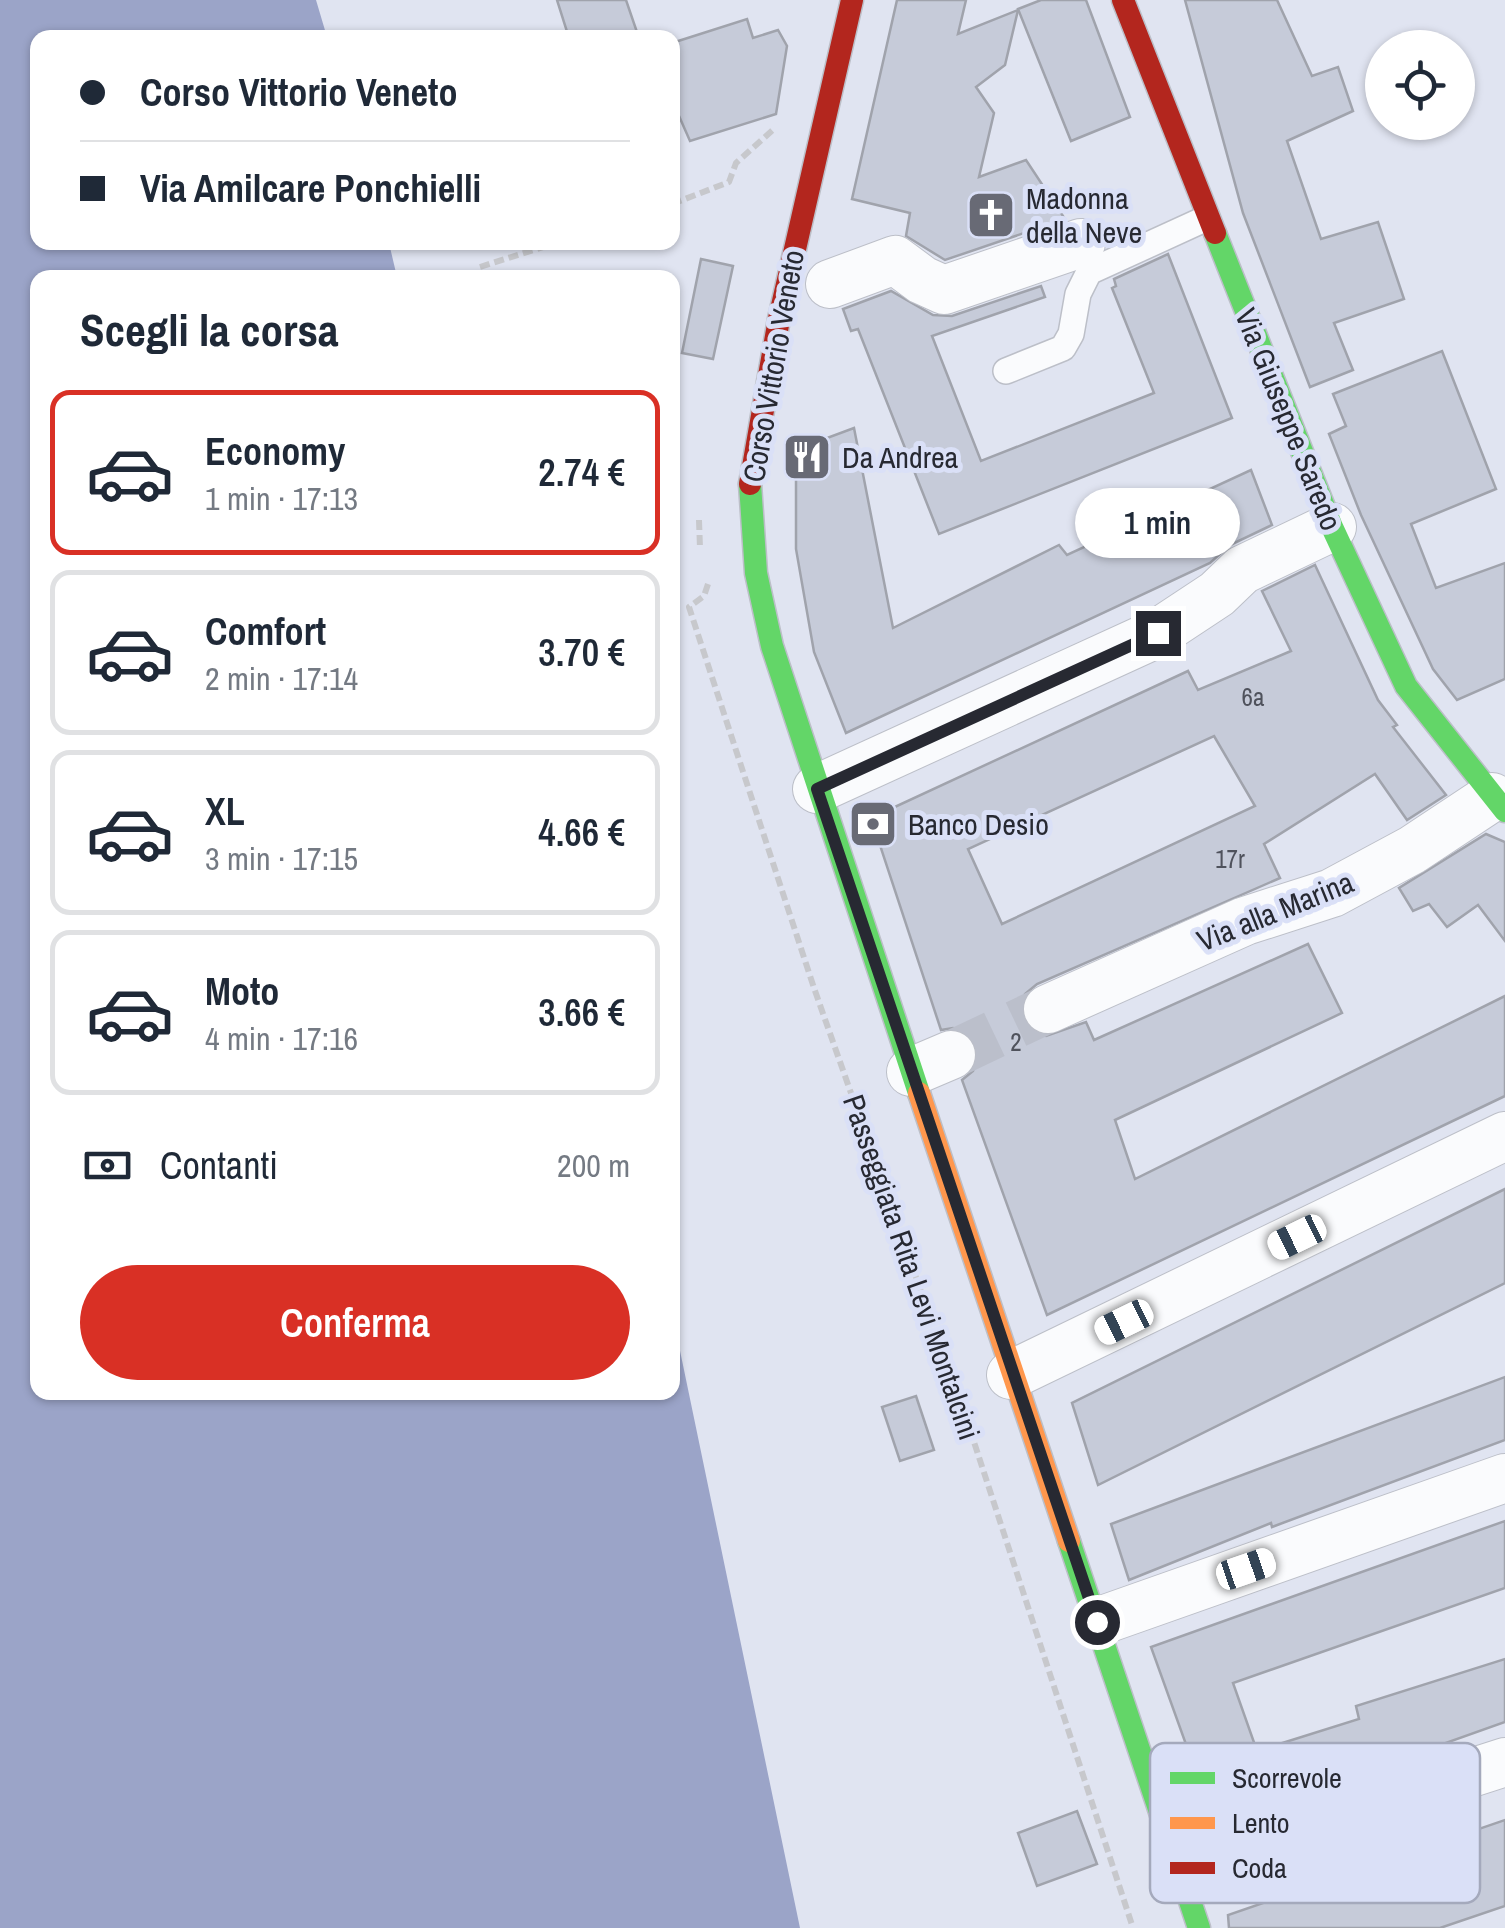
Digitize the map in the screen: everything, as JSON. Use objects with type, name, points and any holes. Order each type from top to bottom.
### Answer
[{"type":"main road","name":"Corso Vittorio Veneto","points":[[852,0],[779,306],[750,500],[753,549],[777,664],[817,789],[866,928],[931,1064],[1011,1376],[1150,1780]]},
{"type":"main road","name":"Via Giuseppe Saredo","points":[[1124,0],[1332,527],[1406,686],[1499,804]]},
{"type":"main road","name":"Corso Vittorio Veneto","points":[[1191,1903],[1199,1928]]},
{"type":"street","points":[[830,284],[894,260],[944,290],[1081,243]]},
{"type":"street","points":[[817,789],[1158,633],[1217,594],[1242,570],[1332,527]]},
{"type":"street","name":"Via alla Marina","points":[[1048,1010],[1245,921],[1332,893],[1499,804]]},
{"type":"street","points":[[1011,1376],[1505,1136]]},
{"type":"street","points":[[1097,1622],[1505,1478]]},
{"type":"street","points":[[1480,1770],[1505,1762]]},
{"type":"lane","points":[[1006,370],[1063,348],[1078,294],[1089,272],[1207,218]]},
{"type":"path","points":[[680,201],[730,182],[736,163],[756,141],[779,126]]},
{"type":"path","points":[[480,268],[535,250]]},
{"type":"path","name":"Passeggiata Rita Levi Montalcini","points":[[689,607],[814,988],[980,1460],[1133,1928]]},
{"type":"water","points":[[0,0],[316,0],[325,30],[30,30],[30,250],[391,250],[395,270],[30,270],[30,1400],[680,1400],[680,1351],[800,1928],[0,1928]]},
{"type":"building","points":[[557,0],[626,0],[636,30],[566,30]]},
{"type":"building","points":[[897,0],[966,0],[958,34],[1018,10],[1005,65],[976,87],[994,113],[979,177],[1026,160],[1065,219],[945,260],[906,236],[910,213],[852,199]]},
{"type":"building","points":[[1041,0],[1086,0],[1130,117],[1071,141],[1018,9]]},
{"type":"building","points":[[1185,0],[1277,0],[1312,76],[1338,67],[1353,111],[1287,141],[1321,239],[1378,222],[1404,299],[1334,323],[1353,370],[1310,387],[1243,213]]},
{"type":"building","points":[[747,19],[753,38],[778,30],[787,46],[776,114],[690,141],[680,118],[680,40]]},
{"type":"building","points":[[1168,254],[1232,418],[939,534],[858,329],[851,331],[843,309],[891,291],[933,315],[952,316],[1041,286],[1045,297],[932,336],[981,461],[1154,393],[1112,288],[1116,286],[1114,279]]},
{"type":"building","points":[[701,259],[733,266],[713,359],[682,353]]},
{"type":"building","points":[[1442,351],[1496,489],[1411,524],[1436,588],[1505,563],[1505,679],[1457,700],[1433,669],[1361,515],[1329,434],[1346,426],[1333,394]]},
{"type":"building","points":[[854,428],[893,628],[1059,545],[1067,555],[1251,470],[1272,525],[1230,545],[1210,563],[846,733],[814,652],[796,549],[796,458],[808,445]]},
{"type":"building","points":[[1315,565],[1378,700],[1397,725],[1393,727],[1446,795],[1407,820],[1375,774],[1264,844],[1280,878],[1037,984],[1025,994],[1021,1005],[1023,1019],[1031,1031],[1046,1036],[1086,1022],[1094,1040],[1308,944],[1342,1013],[1115,1120],[1135,1179],[1505,996],[1505,1096],[1047,1315],[962,1080],[973,1071],[977,1045],[967,1033],[953,1028],[941,1030],[871,818],[1188,671],[1198,690],[1291,651],[1262,591]],"holes":[[[1214,736],[1255,806],[1002,924],[968,849]]]},
{"type":"building","points":[[1486,834],[1505,842],[1505,941],[1478,905],[1447,927],[1429,904],[1413,911],[1399,888]]},
{"type":"building","points":[[1505,1189],[1505,1283],[1098,1485],[1072,1403]]},
{"type":"building","points":[[1505,1377],[1505,1440],[1272,1527],[1271,1523],[1129,1580],[1111,1524]]},
{"type":"building","points":[[916,1396],[934,1450],[900,1461],[882,1407]]},
{"type":"building","points":[[1505,1521],[1505,1588],[1233,1683],[1254,1743],[1186,1743],[1151,1647]]},
{"type":"building","points":[[1505,1659],[1505,1722],[1446,1743],[1282,1743],[1359,1719],[1356,1706]]},
{"type":"building","points":[[1077,1811],[1097,1864],[1037,1886],[1018,1833]]},
{"type":"building","points":[[1505,1820],[1505,1906],[1440,1928],[1229,1928],[1228,1915],[1263,1903],[1480,1903],[1480,1829]]},
{"type":"tunnel","points":[[951,1055],[1048,1009]]},
{"type":"traffic: fast","points":[[1215,233],[1332,527],[1406,686],[1505,811]]},
{"type":"traffic: fast","points":[[750,484],[756,573],[772,646],[919,1093]]},
{"type":"traffic: fast","points":[[1069,1541],[1150,1782]]},
{"type":"traffic: fast","points":[[1191,1903],[1199,1928]]},
{"type":"traffic: slow","points":[[919,1093],[1069,1541]]},
{"type":"traffic: jam","points":[[750,484],[779,319],[852,0]]},
{"type":"traffic: jam","points":[[1123,0],[1215,233]]},
{"type":"place","name":"Madonna della Neve","points":[[991,215]]},
{"type":"place","name":"Da Andrea","points":[[807,457]]},
{"type":"place","name":"Banco Desio","points":[[873,824]]},
{"type":"route","points":[[1097,1622],[1011,1376],[817,789],[1158,633]]}]
